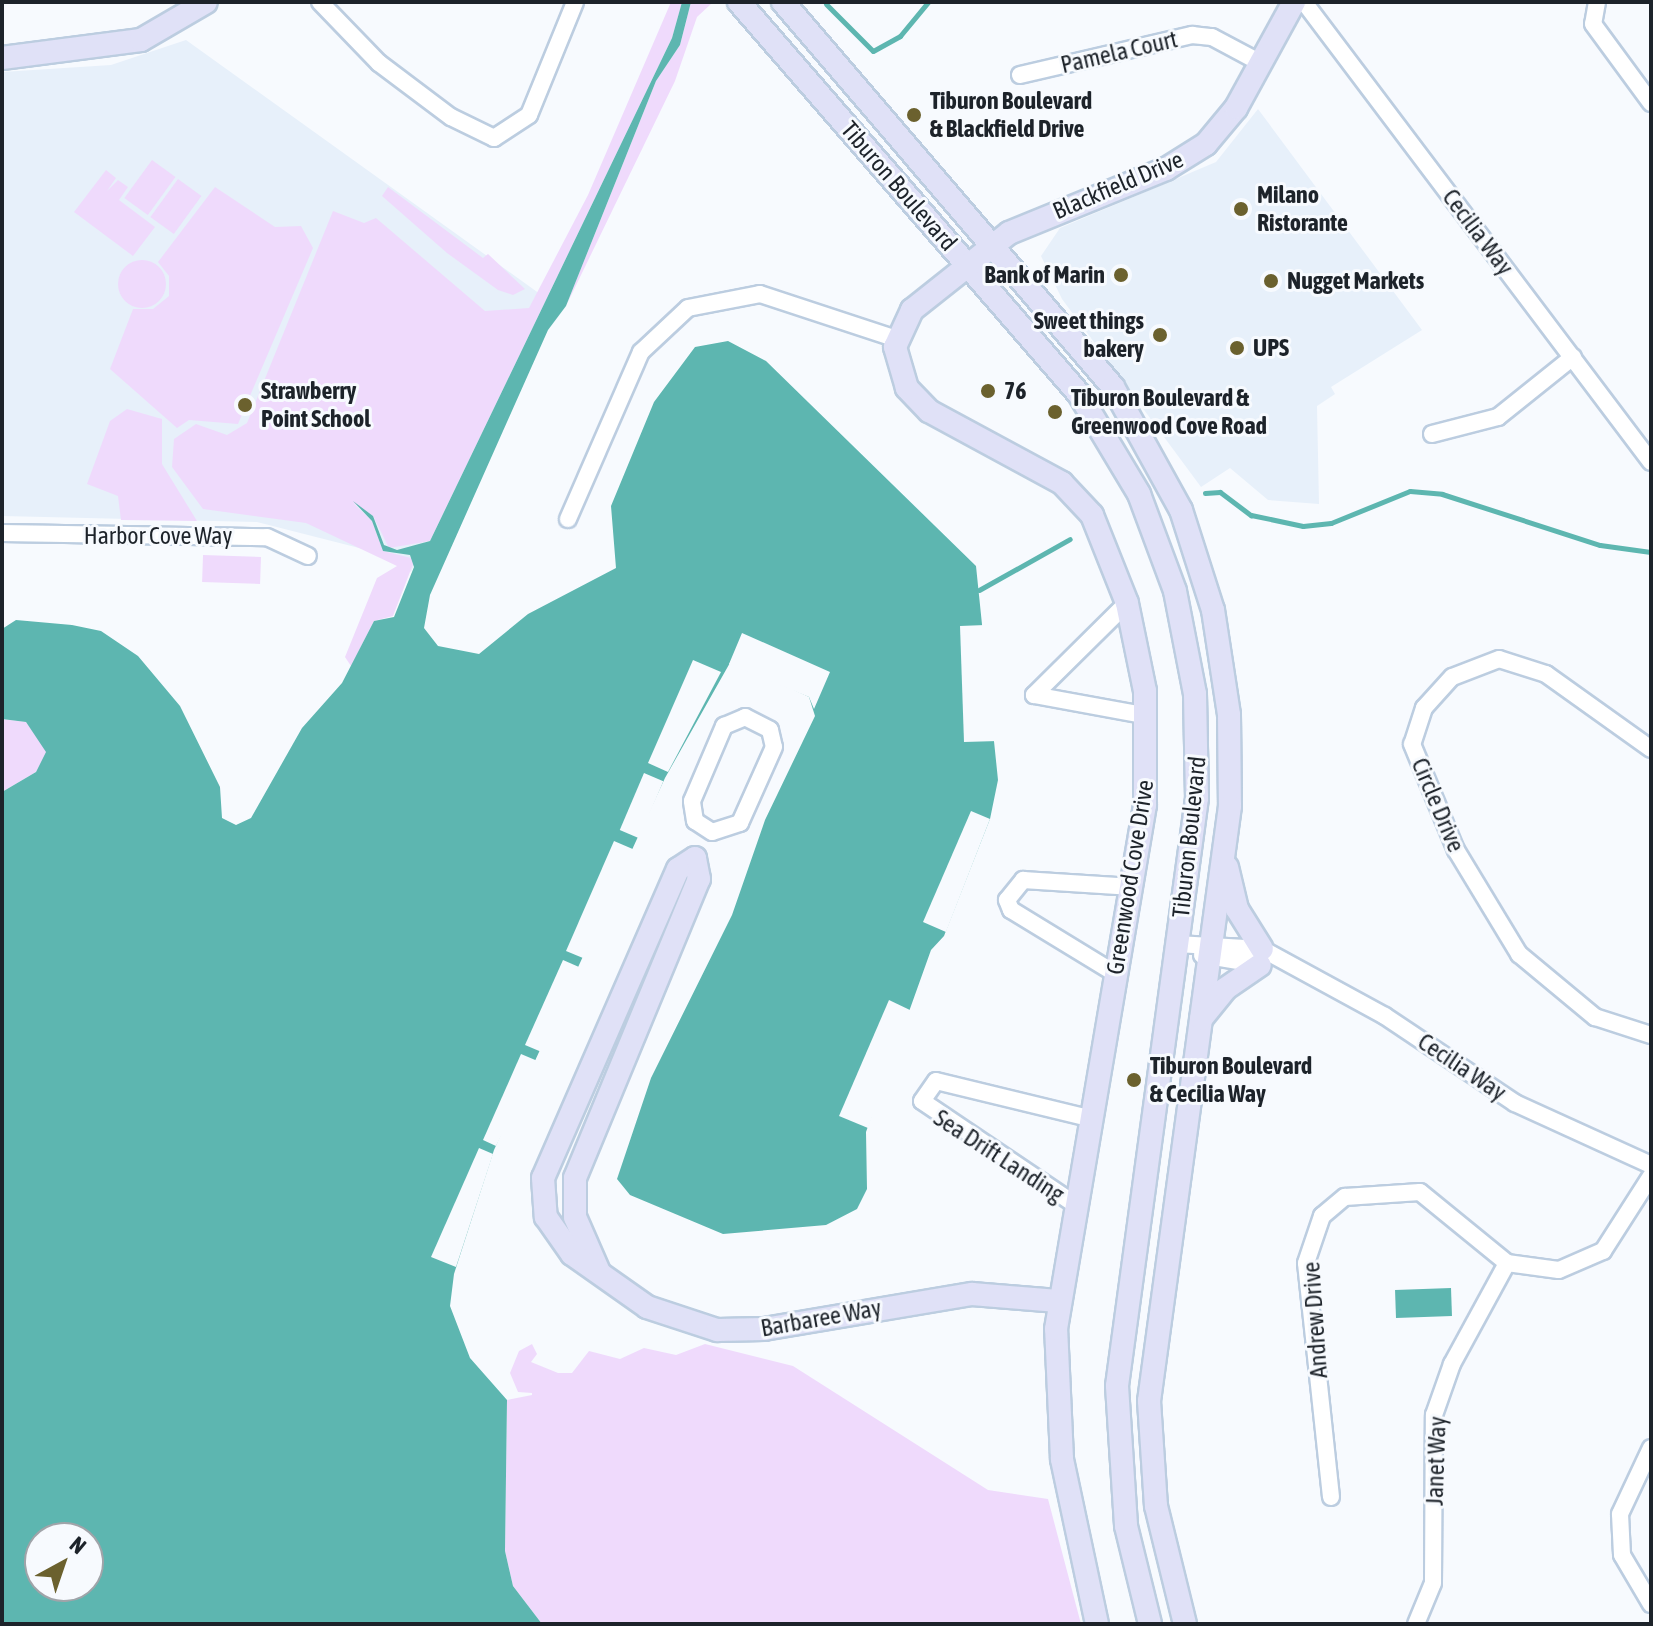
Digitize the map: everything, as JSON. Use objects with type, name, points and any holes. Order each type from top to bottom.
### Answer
[{"type":"main road","points":[[2,58],[141,40],[206,2]]},
{"type":"main road","name":"Tiburon Boulevard","points":[[739,2],[967,263],[1105,433],[1143,505],[1175,591],[1190,659],[1199,762],[1117,1386],[1126,1526],[1150,1624]]},
{"type":"main road","name":"Tiburon Boulevard","points":[[783,2],[993,243],[1113,387],[1189,532],[1226,680],[1231,784],[1225,857],[1149,1401],[1156,1506],[1185,1624]]},
{"type":"main road","name":"Blackfield Drive","points":[[967,263],[993,243],[1186,158],[1223,127],[1294,2]]},
{"type":"main road","points":[[897,339],[912,310],[967,263]]},
{"type":"main road","name":"Greenwood Cove Drive","points":[[897,339],[902,378],[929,411],[1078,497],[1102,533],[1127,603],[1148,716],[1133,887],[1073,1203],[1058,1301],[1062,1459],[1097,1624]]},
{"type":"main road","points":[[1200,1020],[1225,989],[1267,958],[1237,909],[1225,857]]},
{"type":"main road","name":"Barbaree Way","points":[[599,1272],[575,1217],[575,1178],[699,879],[695,858],[678,869],[541,1185],[550,1223],[579,1262],[661,1314],[733,1331],[972,1294],[1058,1301]]},
{"type":"street","points":[[320,2],[421,96],[494,138],[529,115],[575,2]]},
{"type":"street","name":"Cecilia Way","points":[[1304,2],[1651,462]]},
{"type":"street","points":[[1597,2],[1593,24],[1651,103]]},
{"type":"street","name":"Pamela Court","points":[[1020,75],[1192,35],[1212,37],[1261,63]]},
{"type":"street","points":[[568,519],[641,352],[688,308],[760,294],[897,339]]},
{"type":"street","points":[[1432,434],[1498,417],[1573,357]]},
{"type":"street","name":"Harbor Cove Way","points":[[2,533],[267,537],[308,556]]},
{"type":"street","points":[[1127,603],[1034,695],[1148,716]]},
{"type":"street","name":"Circle Drive","points":[[1651,749],[1546,674],[1499,659],[1452,677],[1424,708],[1412,744],[1456,850],[1519,954],[1595,1017],[1651,1035]]},
{"type":"street","points":[[745,717],[770,730],[774,747],[740,823],[727,832],[708,831],[693,816],[693,796],[724,726],[745,717]]},
{"type":"street","name":"Barbaree Way","points":[[695,858],[708,831]]},
{"type":"street","points":[[1116,974],[1011,910],[1007,900],[1023,880],[1133,887]]},
{"type":"street","name":"Cecilia Way","points":[[1177,944],[1267,958],[1385,1016],[1515,1103],[1651,1165]]},
{"type":"street","name":"Sea Drift Landing","points":[[1073,1203],[922,1103],[936,1081],[1089,1118]]},
{"type":"street","points":[[1507,1263],[1559,1270],[1603,1251],[1651,1176]]},
{"type":"street","name":"Andrew Drive","points":[[1331,1497],[1306,1263],[1322,1216],[1345,1197],[1420,1192],[1507,1263]]},
{"type":"street","name":"Janet Way","points":[[1416,1624],[1433,1583],[1434,1415],[1452,1364],[1507,1263]]},
{"type":"street","points":[[1651,1448],[1620,1514],[1622,1555],[1651,1604]]},
{"type":"shaded area","points":[[671,2],[682,2],[672,38],[430,541],[389,548],[373,516],[353,503],[372,521],[383,551],[415,559],[393,616],[374,621],[351,666],[345,657],[377,578],[397,566],[306,523],[203,509],[172,467],[174,439],[196,424],[227,435],[247,423],[333,211],[364,223],[376,218],[485,311],[529,308],[588,195]]},
{"type":"shaded area","points":[[691,2],[711,4],[697,17],[675,81],[566,306],[656,81],[680,45]]},
{"type":"shaded area","name":"Strawberry Point School","points":[[186,40],[540,294],[411,572],[367,550],[257,522],[2,516],[2,72],[111,65]]},
{"type":"shaded area","points":[[1258,109],[1422,330],[1331,387],[1335,394],[1317,406],[1319,504],[1268,500],[1230,468],[1201,487],[1062,299],[1041,256],[1060,228],[1216,162]]},
{"type":"shaded area","points":[[152,160],[175,177],[148,215],[124,198]]},
{"type":"shaded area","points":[[106,170],[116,178],[107,191],[118,180],[128,187],[119,200],[155,227],[133,256],[74,212]]},
{"type":"shaded area","points":[[178,179],[201,196],[174,234],[150,217]]},
{"type":"shaded area","points":[[215,187],[275,227],[301,226],[313,248],[238,424],[189,420],[177,428],[110,369],[133,309],[153,309],[169,296],[169,276],[158,262]]},
{"type":"shaded area","points":[[388,187],[483,258],[488,254],[525,289],[513,295],[498,290],[447,253],[382,196]]},
{"type":"shaded area","points":[[142,260],[159,267],[166,284],[159,301],[142,308],[125,301],[118,284],[125,267]]},
{"type":"shaded area","points":[[127,409],[162,419],[162,464],[197,521],[121,520],[118,496],[87,484],[110,421]]},
{"type":"shaded area","points":[[203,555],[261,557],[260,584],[202,582]]},
{"type":"shaded area","points":[[2,719],[26,722],[47,752],[36,772],[2,792]]},
{"type":"shaded area","points":[[532,1344],[537,1354],[531,1362],[558,1373],[572,1373],[589,1351],[620,1359],[644,1348],[676,1355],[705,1344],[793,1366],[988,1490],[1048,1499],[1081,1624],[542,1624],[513,1586],[505,1551],[507,1400],[532,1395],[518,1392],[510,1373],[519,1351]]},
{"type":"water","points":[[682,2],[691,2],[680,45],[656,81],[566,306],[548,330],[430,595],[424,628],[438,646],[479,654],[528,614],[616,568],[611,506],[654,402],[695,347],[728,341],[766,361],[976,566],[998,780],[990,819],[944,936],[931,950],[866,1132],[867,1189],[857,1209],[826,1225],[723,1234],[630,1195],[617,1179],[651,1078],[732,915],[765,820],[815,716],[809,697],[731,661],[665,778],[494,1150],[454,1274],[450,1306],[470,1358],[507,1400],[505,1551],[513,1586],[542,1624],[2,1624],[2,792],[36,772],[46,752],[26,722],[2,719],[2,629],[16,620],[72,625],[101,631],[138,656],[180,706],[220,787],[222,818],[236,825],[251,818],[302,728],[342,683],[374,621],[394,617],[414,567],[410,555],[383,551],[372,521],[353,501],[373,516],[384,545],[397,550],[430,541],[672,38]]},
{"type":"water","points":[[1451,1288],[1452,1316],[1396,1318],[1395,1290]]},
{"type":"pier","points":[[985,625],[998,741],[964,742],[960,626]]},
{"type":"pier","points":[[742,633],[830,672],[814,709],[809,697],[729,664]]},
{"type":"pier","points":[[693,660],[721,672],[668,772],[648,763]]},
{"type":"pier","points":[[644,773],[663,781],[639,838],[620,830]]},
{"type":"pier","points":[[971,811],[990,819],[946,932],[923,922]]},
{"type":"pier","points":[[614,841],[635,850],[583,958],[566,951]]},
{"type":"pier","points":[[563,960],[579,967],[544,1053],[525,1045]]},
{"type":"pier","points":[[889,1000],[912,1011],[868,1128],[839,1116]]},
{"type":"pier","points":[[521,1054],[540,1062],[496,1146],[483,1140]]},
{"type":"pier","points":[[479,1148],[493,1154],[456,1267],[431,1257]]},
{"type":"waterway","points":[[826,4],[873,51],[900,36],[928,2]]},
{"type":"waterway","points":[[1205,493],[1220,492],[1251,515],[1303,526],[1331,523],[1410,491],[1442,494],[1600,545],[1651,552]]},
{"type":"waterway","points":[[979,590],[1070,539]]},
{"type":"place","name":"Tiburon Boulevard & Blackfield Drive","points":[[914,115]]},
{"type":"place","name":"Milano Ristorante","points":[[1241,209]]},
{"type":"place","name":"Bank of Marin","points":[[1121,275]]},
{"type":"place","name":"Nugget Markets","points":[[1271,281]]},
{"type":"place","name":"Sweet things bakery","points":[[1160,335]]},
{"type":"place","name":"UPS","points":[[1237,348]]},
{"type":"place","name":"76","points":[[988,391]]},
{"type":"place","name":"Strawberry Point School","points":[[245,405]]},
{"type":"place","name":"Tiburon Boulevard & Greenwood Cove Road","points":[[1055,412]]},
{"type":"place","name":"Tiburon Boulevard & Cecilia Way","points":[[1134,1080]]}]
